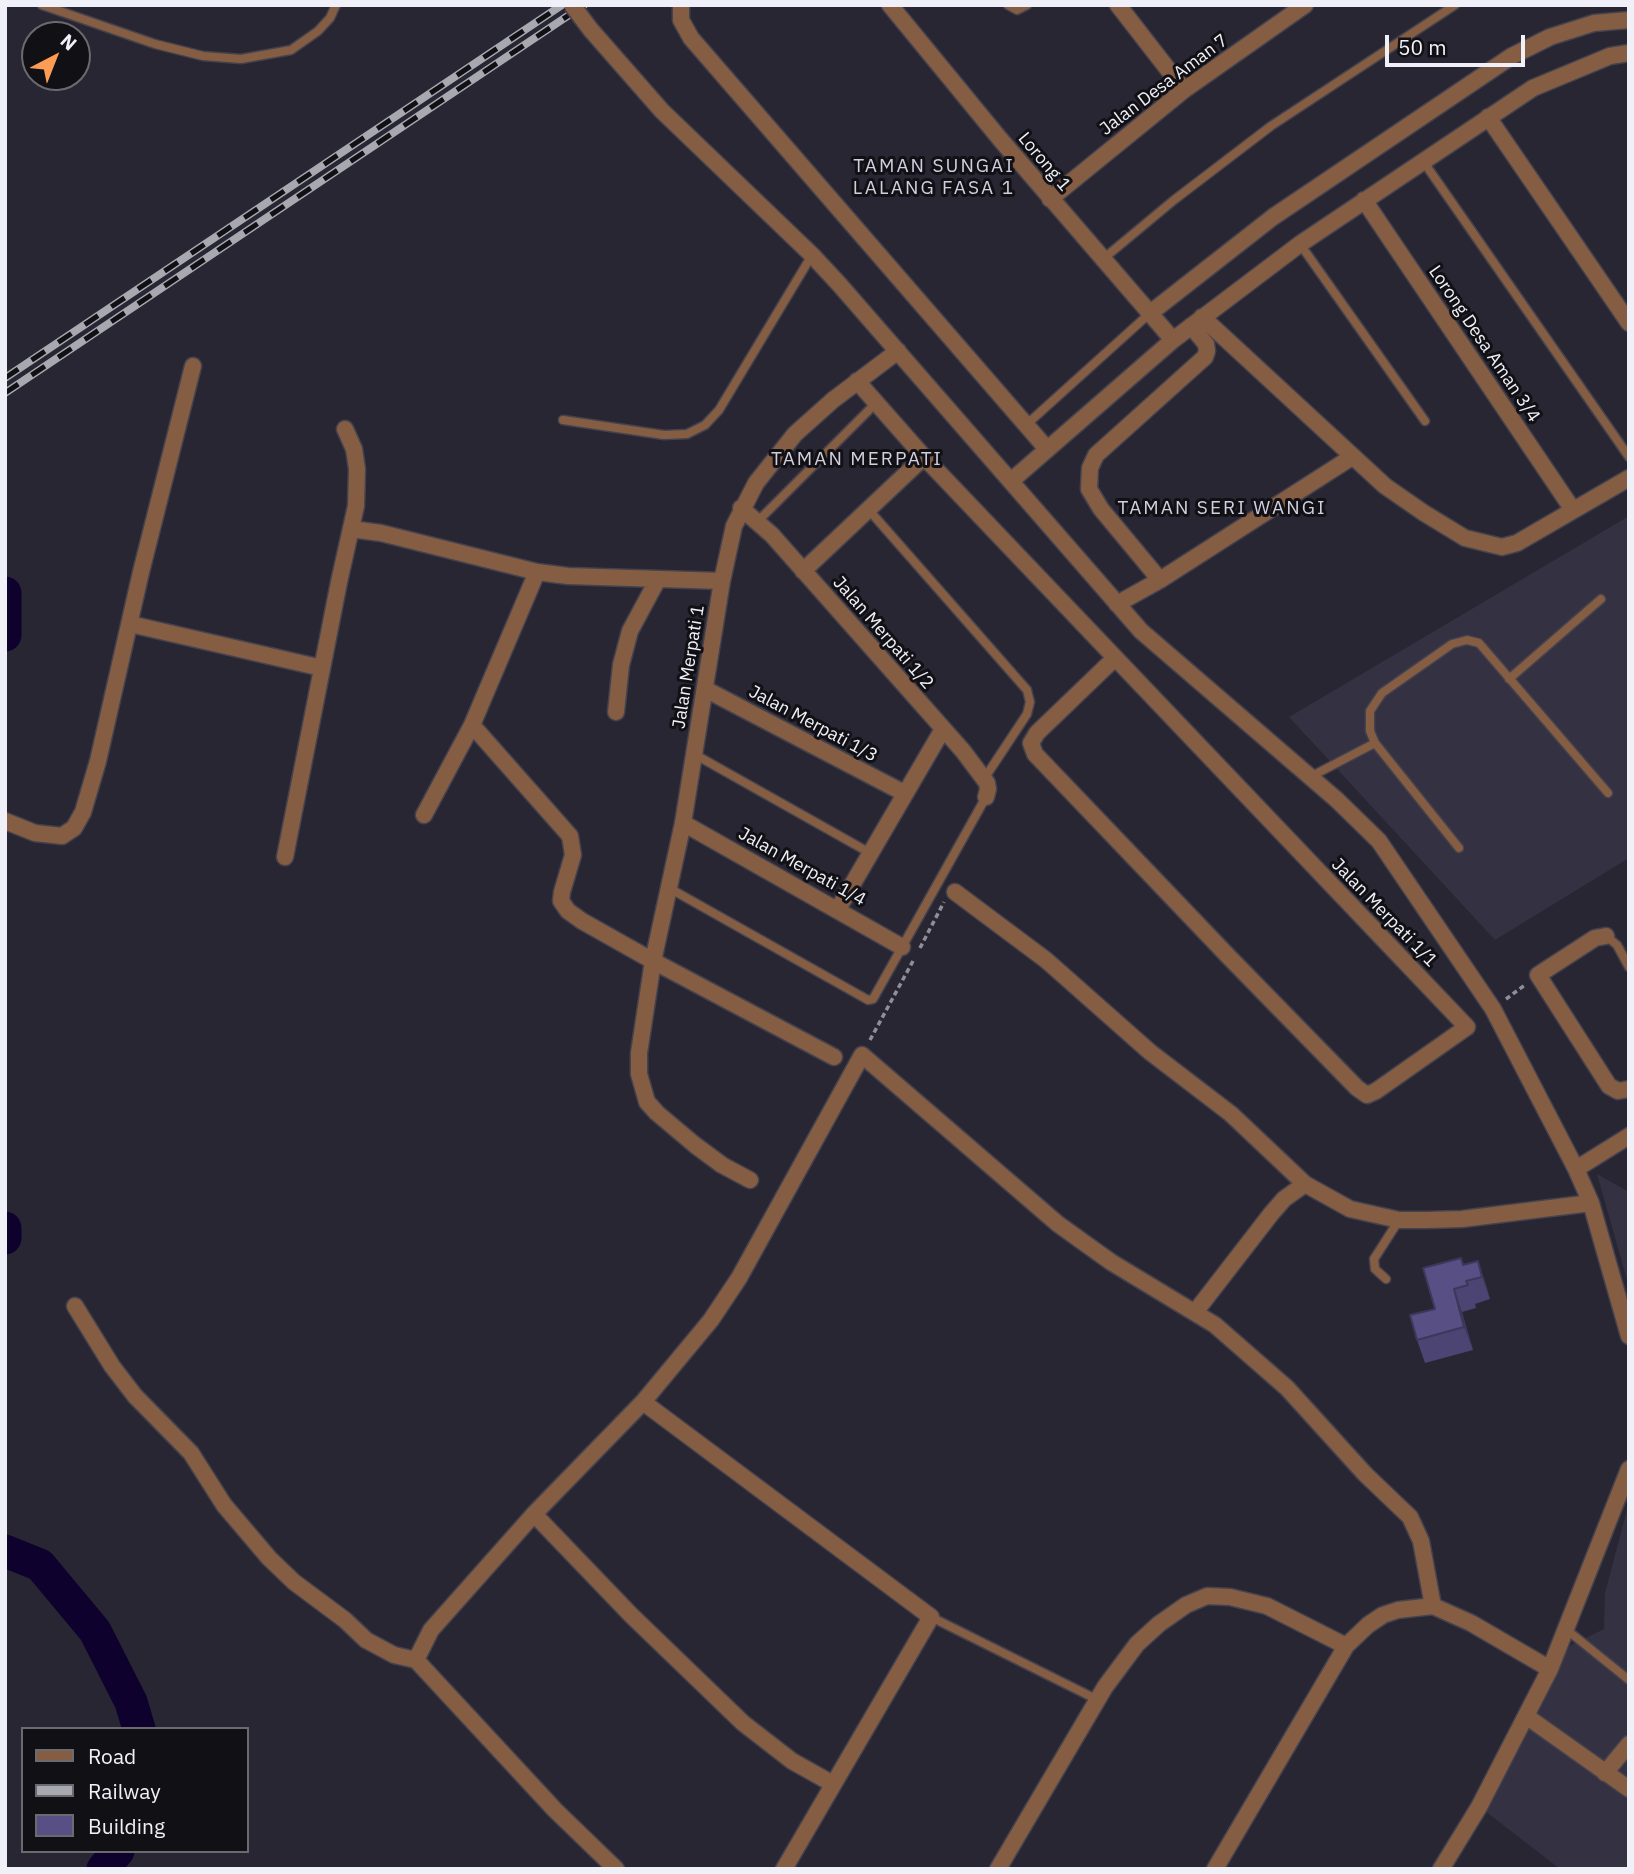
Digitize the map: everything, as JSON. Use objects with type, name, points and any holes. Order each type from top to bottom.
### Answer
[{"type":"street","points":[[572,5],[662,111],[812,255],[1117,604],[1162,651],[1310,777],[1379,841],[1493,1009],[1576,1169],[1591,1203],[1629,1336]]},
{"type":"street","points":[[681,5],[681,20],[691,38],[1047,449]]},
{"type":"street","name":"Lorong 1","points":[[890,5],[1050,199],[1174,340]]},
{"type":"street","points":[[1118,5],[1184,90]]},
{"type":"street","name":"Jalan Desa Aman 7","points":[[1050,199],[1184,90],[1305,5]]},
{"type":"street","points":[[1149,314],[1273,217],[1512,56],[1550,37],[1594,23],[1629,20]]},
{"type":"street","points":[[1011,481],[1174,340],[1300,244],[1533,88],[1569,71],[1629,53]]},
{"type":"street","points":[[1489,117],[1629,323]]},
{"type":"street","name":"Lorong Desa Aman 3/4","points":[[1364,200],[1573,510]]},
{"type":"street","points":[[1197,322],[1385,486],[1465,538],[1502,547],[1517,543],[1629,478]]},
{"type":"street","points":[[1160,580],[1101,509],[1089,488],[1090,468],[1096,455],[1205,357],[1206,344],[1197,322]]},
{"type":"street","name":"Jalan Merpati 1","points":[[750,1180],[722,1165],[695,1145],[647,1102],[639,1074],[639,1053],[653,961],[682,823],[728,548],[741,508],[756,483],[795,434],[898,351]]},
{"type":"street","points":[[5,821],[50,836],[62,836],[74,828],[89,796],[144,559],[193,366]]},
{"type":"street","name":"Jalan Merpati 1/1","points":[[857,382],[924,457],[1467,1027]]},
{"type":"street","points":[[285,857],[356,506],[357,469],[354,449],[345,429]]},
{"type":"street","points":[[803,571],[924,457]]},
{"type":"street","points":[[1117,604],[1160,580],[1352,457]]},
{"type":"street","name":"Jalan Merpati 1/2","points":[[741,508],[758,521],[943,729],[986,789]]},
{"type":"street","points":[[351,528],[537,572],[608,579],[722,581]]},
{"type":"street","points":[[424,815],[472,725],[537,572]]},
{"type":"street","points":[[616,712],[621,665],[630,631],[658,579]]},
{"type":"street","points":[[130,624],[322,668]]},
{"type":"street","points":[[1115,658],[1037,733],[1031,743],[1035,754],[1357,1088],[1367,1095],[1376,1091],[1493,1009]]},
{"type":"street","name":"Jalan Merpati 1/3","points":[[705,689],[904,793]]},
{"type":"street","points":[[472,725],[570,836],[573,855],[561,901],[568,911],[653,961],[834,1057]]},
{"type":"street","points":[[838,909],[943,729]]},
{"type":"street","name":"Jalan Merpati 1/4","points":[[682,823],[902,947]]},
{"type":"street","points":[[955,892],[1046,960],[1150,1052],[1231,1114],[1306,1184],[1350,1209],[1399,1220],[1462,1219],[1591,1203]]},
{"type":"street","points":[[1606,936],[1595,938],[1538,975],[1609,1086],[1618,1091],[1629,1089]]},
{"type":"street","points":[[416,1660],[431,1630],[534,1514],[643,1402],[711,1320],[739,1278],[862,1055],[1058,1224],[1111,1262],[1196,1311],[1287,1388],[1365,1474],[1409,1517],[1421,1541],[1433,1606]]},
{"type":"street","points":[[1576,1169],[1629,1136]]},
{"type":"street","points":[[1196,1311],[1271,1214],[1284,1199],[1306,1184]]},
{"type":"street","points":[[75,1306],[106,1356],[135,1395],[191,1453],[224,1505],[269,1558],[366,1640],[394,1655],[416,1660],[555,1810],[617,1869]]},
{"type":"street","points":[[643,1402],[931,1617],[784,1869]]},
{"type":"street","points":[[1441,1869],[1482,1802],[1550,1669],[1629,1469]]},
{"type":"street","points":[[534,1514],[631,1615],[743,1723],[792,1761],[833,1784]]},
{"type":"street","points":[[998,1869],[1105,1687],[1137,1644],[1158,1624],[1186,1605],[1207,1596],[1230,1597],[1267,1606],[1346,1646]]},
{"type":"street","points":[[1215,1869],[1346,1646],[1383,1615],[1398,1609],[1433,1606],[1471,1623],[1550,1669]]},
{"type":"street","points":[[1526,1716],[1629,1789]]},
{"type":"street","points":[[1605,1773],[1629,1744]]},
{"type":"lane","points":[[42,5],[155,44],[203,56],[241,59],[291,50],[318,31],[330,18],[335,5]]},
{"type":"lane","points":[[1008,5],[1017,10],[1027,5]]},
{"type":"lane","points":[[1103,259],[1174,200],[1271,126],[1455,5]]},
{"type":"lane","points":[[1423,160],[1629,457]]},
{"type":"lane","points":[[1300,244],[1425,421]]},
{"type":"lane","points":[[563,420],[664,435],[687,434],[705,425],[719,410],[812,255]]},
{"type":"lane","points":[[1026,425],[1149,314]]},
{"type":"lane","points":[[758,521],[875,404]]},
{"type":"lane","points":[[669,888],[868,1000],[873,999],[1027,714],[1030,702],[1027,690],[868,509]]},
{"type":"lane","points":[[1508,679],[1601,600]]},
{"type":"lane","points":[[1459,848],[1375,743],[1370,731],[1370,711],[1382,693],[1452,645],[1467,640],[1479,643],[1608,793]]},
{"type":"lane","points":[[1310,777],[1375,743]]},
{"type":"lane","points":[[694,754],[870,853]]},
{"type":"lane","points":[[1606,936],[1617,944],[1629,967]]},
{"type":"lane","points":[[1386,1279],[1375,1269],[1374,1259],[1399,1220]]},
{"type":"lane","points":[[931,1617],[1098,1700]]},
{"type":"lane","points":[[1567,1630],[1629,1680]]},
{"type":"path","points":[[862,1055],[949,894],[955,892]]},
{"type":"path","points":[[1493,1009],[1538,975]]},
{"type":"shaded area","points":[[1629,516],[1629,858],[1495,940],[1289,717]]},
{"type":"shaded area","points":[[1597,1174],[1629,1192],[1629,1287]]},
{"type":"shaded area","points":[[1629,1502],[1629,1869],[1560,1869],[1485,1811],[1570,1646],[1604,1629],[1605,1593]]},
{"type":"building","points":[[1461,1258],[1463,1265],[1478,1261],[1482,1277],[1466,1281],[1468,1285],[1454,1289],[1464,1327],[1417,1340],[1410,1315],[1435,1309],[1423,1268]]},
{"type":"waterway","points":[[5,593],[5,635]]},
{"type":"waterway","points":[[5,1228],[5,1238]]},
{"type":"waterway","points":[[5,1551],[40,1565],[95,1631],[131,1702],[138,1727]]},
{"type":"waterway","points":[[103,1869],[116,1853]]},
{"type":"railway","points":[[5,378],[562,5]]},
{"type":"railway","points":[[5,393],[584,5]]},
{"type":"district","name":"TAMAN SUNGAI LALANG FASA 1","points":[[934,178]]},
{"type":"district","name":"TAMAN MERPATI","points":[[857,460]]},
{"type":"district","name":"TAMAN SERI WANGI","points":[[1222,509]]}]
